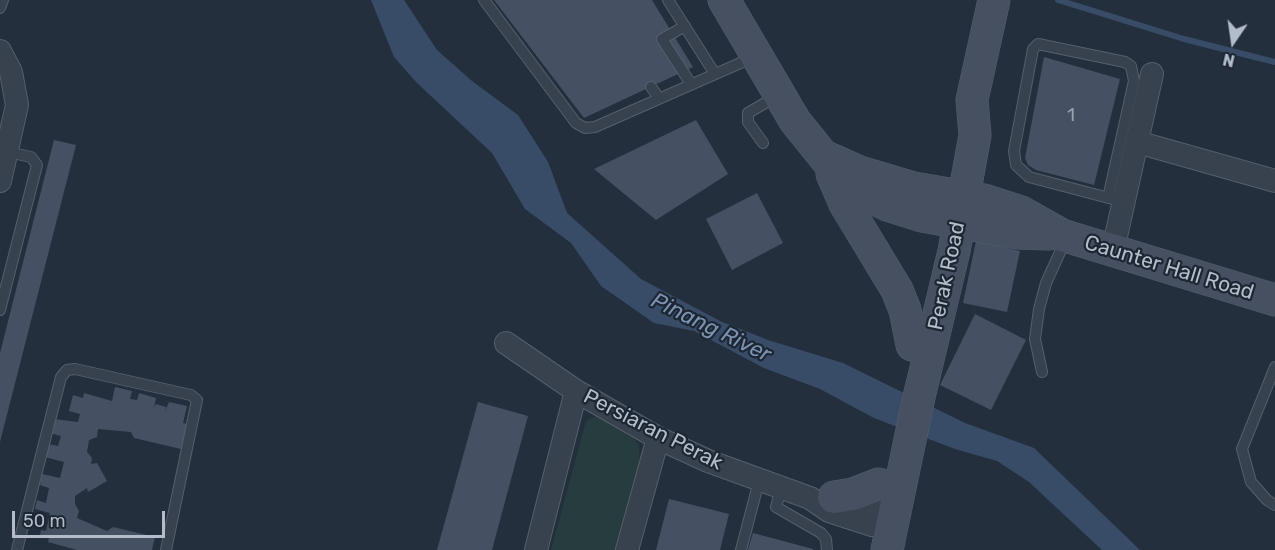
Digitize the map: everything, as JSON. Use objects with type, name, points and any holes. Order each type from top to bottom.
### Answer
[{"type":"main road","points":[[724,0],[795,121],[824,156],[845,204],[897,290],[905,310],[912,345]]},
{"type":"main road","name":"Perak Road","points":[[882,518],[889,444],[911,389],[912,345],[951,208],[975,135],[972,100],[993,4]]},
{"type":"main road","name":"Caunter Hall Road","points":[[824,156],[860,172],[914,188],[951,208],[1021,212],[1065,236],[1275,300]]},
{"type":"main road","name":"Perak Road","points":[[882,518],[951,208]]},
{"type":"main road","points":[[822,498],[853,494],[882,518]]},
{"type":"street","points":[[0,51],[11,72],[17,105],[0,181]]},
{"type":"street","points":[[1113,250],[1116,200],[1137,142],[1152,74]]},
{"type":"street","points":[[1137,142],[1275,181]]},
{"type":"street","name":"Persiaran Perak","points":[[506,343],[576,391],[658,438],[708,462],[770,484],[822,498],[829,511],[882,518]]},
{"type":"street","points":[[536,550],[576,391]]},
{"type":"street","points":[[627,550],[658,438]]},
{"type":"lane","points":[[0,8],[3,0]]},
{"type":"lane","points":[[484,0],[585,129],[595,127],[757,56]]},
{"type":"lane","points":[[669,0],[715,74]]},
{"type":"lane","points":[[685,26],[662,39],[691,84]]},
{"type":"lane","points":[[1038,44],[1125,62],[1131,66],[1134,81],[1116,200],[1029,177],[1016,165],[1014,151],[1033,49],[1038,44]]},
{"type":"lane","points":[[651,87],[659,98]]},
{"type":"lane","points":[[763,143],[748,122],[748,113],[779,94]]},
{"type":"lane","points":[[0,310],[37,165],[31,157],[8,152]]},
{"type":"lane","points":[[1042,372],[1035,339],[1039,309],[1046,283],[1065,236]]},
{"type":"lane","points":[[1275,367],[1242,449],[1251,482],[1267,500],[1275,505]]},
{"type":"lane","points":[[17,550],[61,377],[67,370],[75,369],[191,395],[197,400],[166,550]]},
{"type":"lane","points":[[741,550],[770,484]]},
{"type":"lane","points":[[770,484],[776,507],[821,533],[826,539],[827,550]]},
{"type":"green space","points":[[596,416],[635,439],[639,447],[639,463],[615,550],[551,550],[586,421]]},
{"type":"water","name":"Pinang River","points":[[371,0],[404,0],[437,50],[472,81],[518,115],[548,162],[567,213],[641,279],[720,321],[768,340],[843,363],[965,423],[1034,448],[1140,550],[1102,550],[1029,482],[997,461],[955,449],[874,418],[820,389],[764,368],[694,331],[654,323],[601,286],[571,243],[525,209],[492,153],[416,82],[394,57]]},
{"type":"building","points":[[494,0],[652,0],[693,67],[584,118]]},
{"type":"building","points":[[1044,57],[1120,79],[1094,185],[1036,170],[1028,165],[1025,158]]},
{"type":"building","points":[[696,120],[728,174],[656,220],[594,169]]},
{"type":"building","points":[[54,140],[76,145],[0,442],[0,353]]},
{"type":"building","points":[[757,193],[783,243],[732,270],[706,219]]},
{"type":"building","points":[[976,241],[1020,251],[1007,312],[963,303]]},
{"type":"building","points":[[975,314],[1026,340],[991,410],[940,385]]},
{"type":"building","points":[[115,387],[132,391],[130,399],[137,400],[139,393],[156,398],[154,408],[156,404],[166,407],[165,411],[169,402],[187,406],[183,423],[187,424],[181,449],[134,438],[131,432],[98,429],[97,437],[89,440],[87,452],[92,458],[91,464],[97,463],[107,481],[88,492],[87,488],[75,496],[75,504],[79,511],[77,518],[107,531],[113,527],[155,537],[152,550],[77,550],[48,542],[49,538],[40,536],[41,530],[46,531],[50,513],[35,509],[37,500],[46,503],[49,488],[40,485],[42,474],[60,478],[64,462],[45,457],[48,444],[58,446],[61,436],[50,433],[54,419],[78,422],[80,414],[69,411],[73,395],[83,398],[84,393],[112,401]]},
{"type":"building","points":[[478,402],[528,416],[492,550],[437,550]]},
{"type":"building","points":[[669,499],[729,514],[720,550],[656,550]]},
{"type":"building","points":[[753,533],[813,549],[813,550],[748,550]]},
{"type":"waterway","points":[[1058,0],[1184,39],[1275,62]]}]
